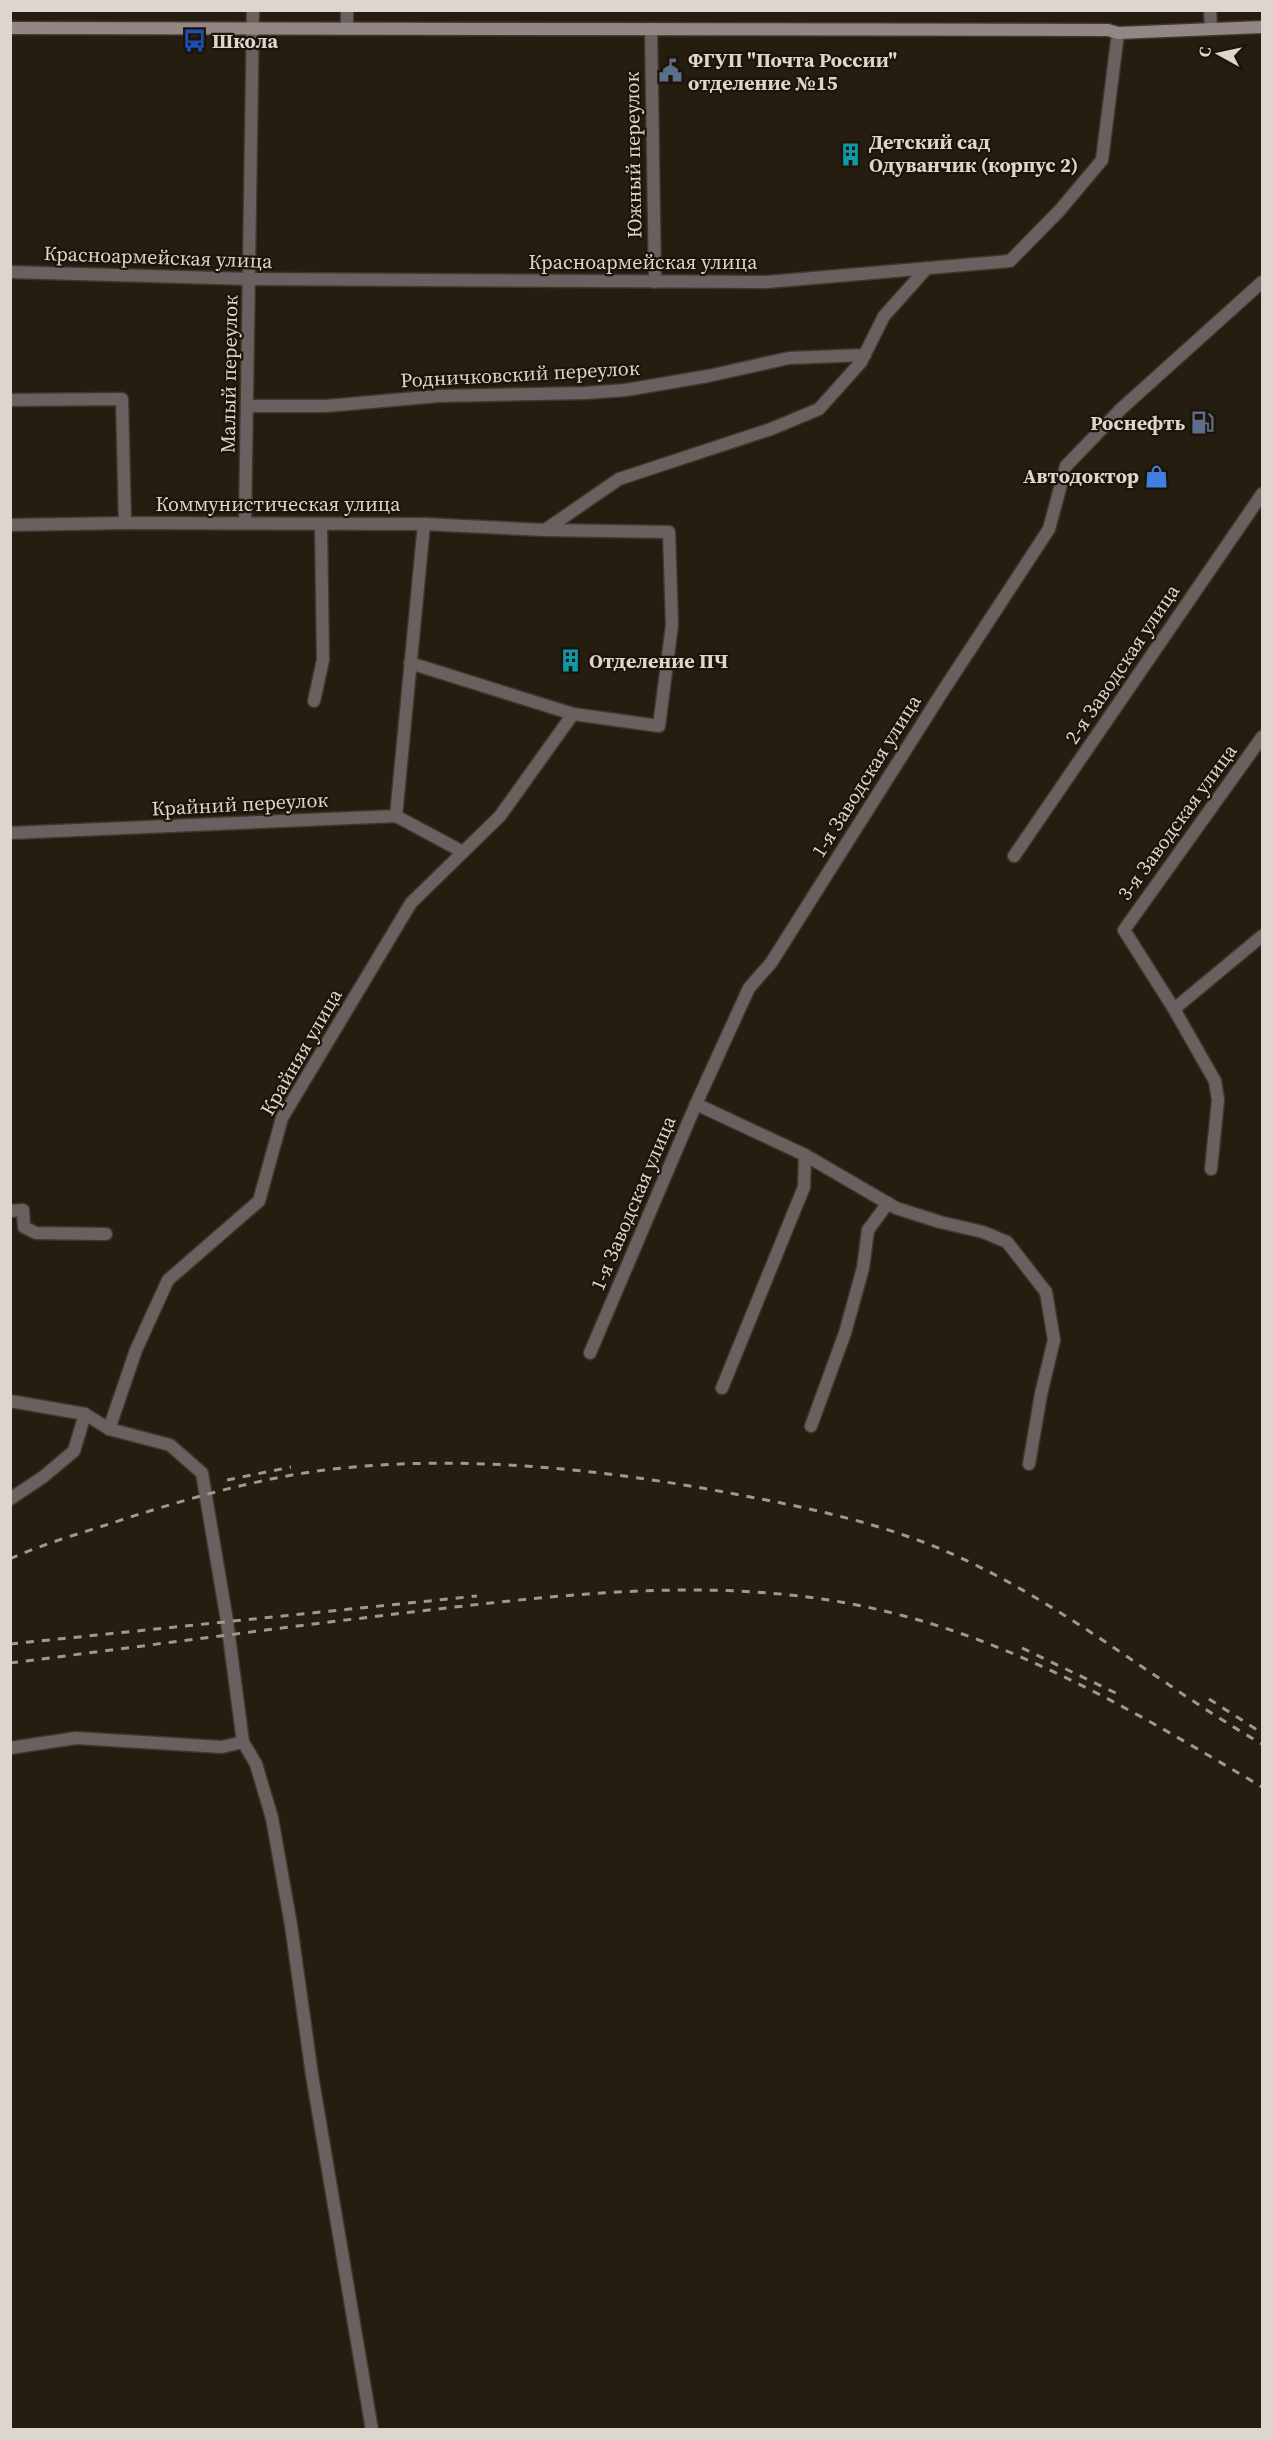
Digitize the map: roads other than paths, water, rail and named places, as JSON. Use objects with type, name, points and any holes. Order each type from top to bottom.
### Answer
[{"type":"street","name":"Малый переулок","points":[[246,522],[253,10]]},
{"type":"street","points":[[347,10],[347,28]]},
{"type":"street","points":[[1210,10],[1211,29]]},
{"type":"street","points":[[10,28],[1108,30],[1118,33],[1263,27]]},
{"type":"street","name":"Южный переулок","points":[[651,29],[655,282]]},
{"type":"street","name":"Красноармейская улица","points":[[10,272],[251,279],[767,282],[1010,261],[1060,210],[1102,160],[1118,33]]},
{"type":"street","points":[[545,530],[619,479],[771,429],[819,409],[861,362],[884,316],[927,268]]},
{"type":"street","name":"1-я Заводская улица","points":[[590,1353],[696,1104],[750,988],[771,963],[941,694],[1049,529],[1066,466],[1122,409],[1263,282]]},
{"type":"street","name":"Родничковский переулок","points":[[248,406],[326,406],[439,396],[627,390],[708,376],[789,358],[865,355]]},
{"type":"street","points":[[10,400],[122,399],[125,523]]},
{"type":"street","name":"2-я Заводская улица","points":[[1014,856],[1263,494]]},
{"type":"street","name":"Коммунистическая улица","points":[[10,525],[246,522],[424,524],[545,530],[669,532],[672,626],[659,726],[573,714]]},
{"type":"street","points":[[314,701],[323,660],[321,524]]},
{"type":"street","points":[[424,524],[396,816],[463,852]]},
{"type":"street","points":[[410,663],[573,714]]},
{"type":"street","name":"Крайняя улица","points":[[109,1429],[136,1350],[168,1280],[259,1201],[282,1118],[411,903],[500,816],[573,714]]},
{"type":"street","name":"3-я Заводская улица","points":[[1174,1009],[1124,930],[1263,737]]},
{"type":"street","name":"Крайний переулок","points":[[10,833],[396,816]]},
{"type":"street","points":[[1211,1169],[1218,1100],[1215,1080],[1174,1009],[1263,936]]},
{"type":"street","points":[[696,1104],[805,1155],[896,1208],[939,1222],[983,1232],[1007,1242],[1046,1292],[1054,1340],[1029,1464]]},
{"type":"street","points":[[722,1388],[804,1187],[805,1155]]},
{"type":"street","points":[[811,1426],[845,1333],[863,1268],[868,1230],[888,1203]]},
{"type":"street","points":[[10,1211],[23,1210],[24,1227],[36,1233],[106,1234]]},
{"type":"street","points":[[10,1401],[85,1414],[109,1429],[170,1445],[202,1473],[216,1551],[243,1742],[256,1764],[272,1818],[291,1925],[312,2075],[372,2430]]},
{"type":"street","points":[[10,1499],[43,1477],[74,1451],[85,1414]]},
{"type":"street","points":[[10,1748],[76,1738],[222,1747],[243,1742]]},
{"type":"railway","points":[[10,1559],[38,1547],[198,1497],[274,1478],[325,1470],[374,1465],[475,1464],[525,1466],[625,1476],[785,1504],[874,1526],[933,1546],[1001,1578],[1039,1600],[1262,1744]]},
{"type":"railway","points":[[227,1480],[291,1467]]},
{"type":"railway","points":[[10,1663],[535,1598],[659,1590],[720,1590],[782,1594],[843,1602],[904,1616],[952,1630],[998,1648],[1044,1667],[1133,1712],[1262,1787]]},
{"type":"railway","points":[[10,1644],[477,1596]]},
{"type":"railway","points":[[1022,1648],[1122,1696]]},
{"type":"railway","points":[[1209,1699],[1262,1733]]},
{"type":"place","name":"Школа","points":[[194,41]]},
{"type":"place","name":"ФГУП \"Почта России\" отделение №15","points":[[670,71]]},
{"type":"place","name":"Детский сад Одуванчик (корпус 2)","points":[[851,154]]},
{"type":"place","name":"Роснефть","points":[[1203,423]]},
{"type":"place","name":"Автодоктор","points":[[1157,476]]},
{"type":"place","name":"Отделение ПЧ","points":[[571,661]]}]
